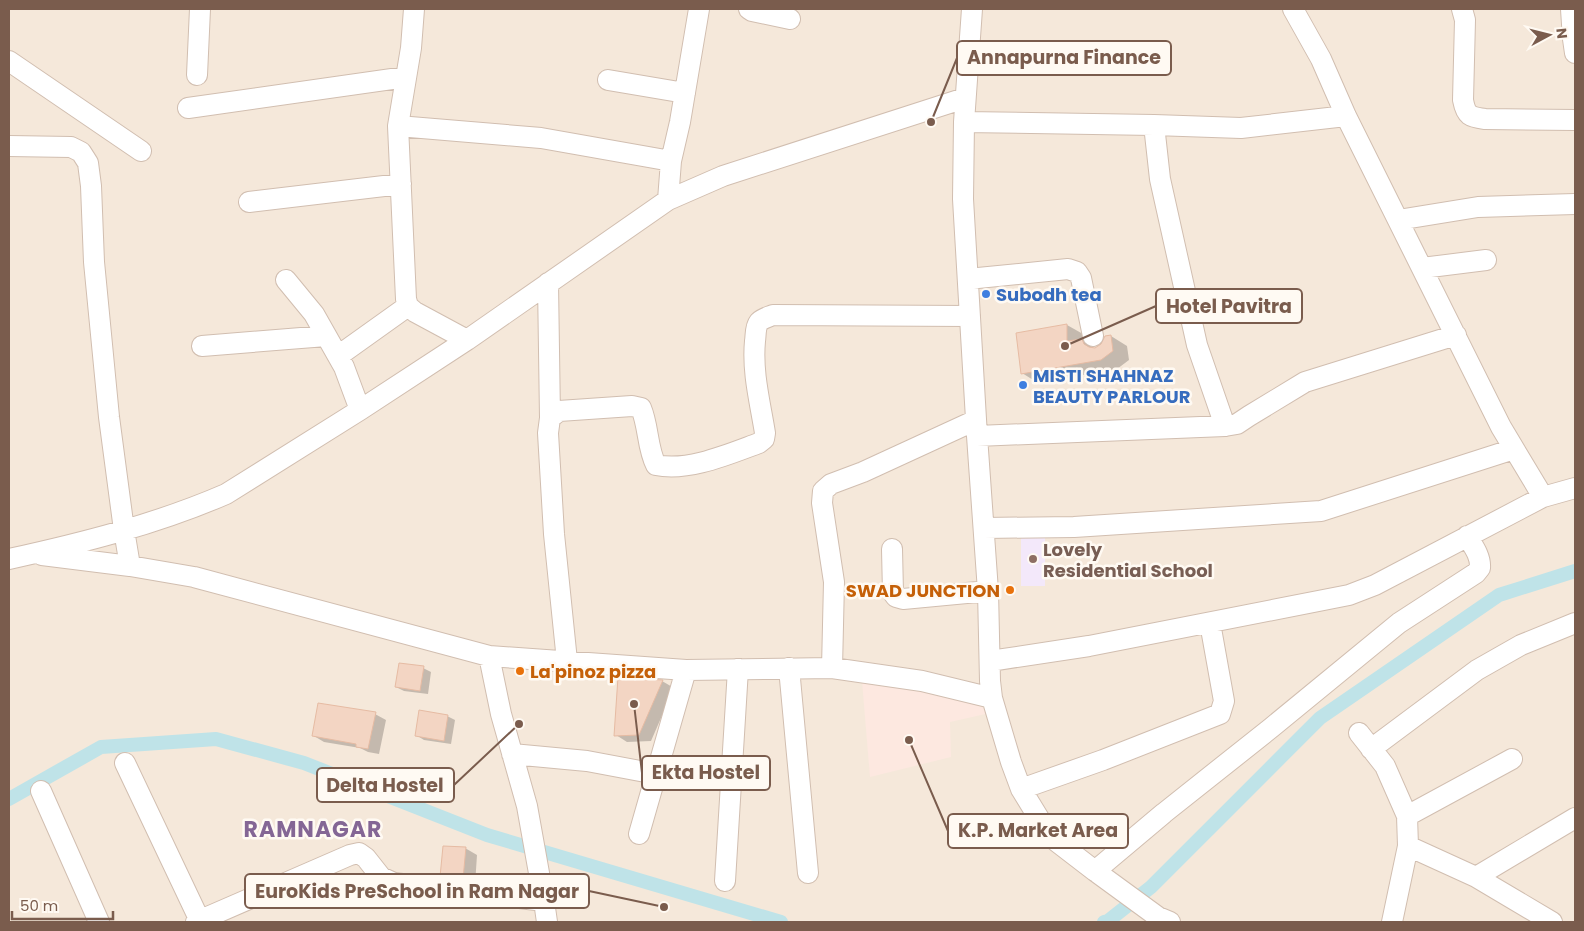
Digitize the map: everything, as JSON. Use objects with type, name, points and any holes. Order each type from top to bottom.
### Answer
[{"type":"street","points":[[198,75],[200,9]]},
{"type":"street","points":[[414,9],[398,126],[406,299],[408,306],[415,312],[467,340]]},
{"type":"street","points":[[668,200],[671,161],[699,9]]},
{"type":"street","points":[[749,9],[790,19]]},
{"type":"street","points":[[972,9],[965,98],[963,199],[988,591],[992,698],[1021,789],[1040,820],[1056,841],[1161,920]]},
{"type":"street","points":[[1293,9],[1321,59],[1346,116],[1501,427],[1543,496]]},
{"type":"street","points":[[1462,9],[1465,20],[1463,100],[1465,110],[1472,117],[1485,119],[1575,120]]},
{"type":"street","points":[[1571,9],[1574,44]]},
{"type":"street","points":[[9,61],[141,151]]},
{"type":"street","points":[[188,108],[406,77]]},
{"type":"street","points":[[608,80],[685,93]]},
{"type":"street","points":[[9,559],[124,530],[226,494],[467,340],[668,200],[723,176],[965,98]]},
{"type":"street","points":[[964,122],[1241,128],[1346,116]]},
{"type":"street","points":[[1154,125],[1160,179],[1198,345],[1225,426]]},
{"type":"street","points":[[398,126],[541,138],[671,161]]},
{"type":"street","points":[[9,146],[71,146],[81,152],[88,163],[91,186],[94,262],[109,416],[130,566]]},
{"type":"street","points":[[249,202],[401,184]]},
{"type":"street","points":[[1398,220],[1478,207],[1575,204]]},
{"type":"street","points":[[1422,268],[1486,260]]},
{"type":"street","points":[[968,279],[1068,269],[1077,272],[1081,278],[1093,336]]},
{"type":"street","points":[[286,280],[314,314],[338,356],[360,410]]},
{"type":"street","points":[[548,283],[550,418],[548,433],[554,534],[567,662]]},
{"type":"street","points":[[338,356],[408,306]]},
{"type":"street","points":[[550,418],[559,411],[632,406],[641,408],[645,417],[651,457],[656,465],[664,467],[686,465],[714,459],[759,443],[764,439],[765,433],[753,356],[756,327],[760,321],[773,315],[970,316]]},
{"type":"street","points":[[832,668],[834,582],[822,503],[823,491],[831,484],[977,428],[1225,426],[1236,424],[1305,382],[1456,335]]},
{"type":"street","points":[[202,346],[326,336]]},
{"type":"street","points":[[984,528],[1074,527],[1321,511],[1514,449]]},
{"type":"street","points":[[990,661],[1089,646],[1348,595],[1375,585],[1543,496],[1575,488]]},
{"type":"street","points":[[1095,871],[1399,623],[1476,573],[1480,568],[1481,562],[1467,536]]},
{"type":"street","points":[[892,550],[893,592],[896,597],[903,599],[988,591]]},
{"type":"street","points":[[30,554],[194,576],[489,656],[686,670],[832,668],[922,680],[992,698]]},
{"type":"street","points":[[1021,789],[1103,760],[1220,714],[1224,701],[1210,623]]},
{"type":"street","points":[[1372,749],[1477,670],[1521,645],[1575,623]]},
{"type":"street","points":[[489,656],[501,714],[527,806],[547,922]]},
{"type":"street","points":[[789,668],[808,873]]},
{"type":"street","points":[[725,882],[738,669]]},
{"type":"street","points":[[639,834],[686,670]]},
{"type":"street","points":[[1358,733],[1372,749],[1390,776],[1407,816],[1408,846],[1392,922]]},
{"type":"street","points":[[512,754],[587,760],[656,774]]},
{"type":"street","points":[[1407,816],[1512,759]]},
{"type":"street","points":[[125,763],[198,921],[350,855],[359,853],[366,858],[381,877],[394,883],[544,901]]},
{"type":"street","points":[[41,791],[99,922]]},
{"type":"street","points":[[1476,877],[1575,818]]},
{"type":"street","points":[[1408,846],[1476,877],[1552,922]]},
{"type":"shaded area","points":[[9,9],[1575,9],[1575,922],[9,922]]},
{"type":"shaded area","name":"Lovely Residential School","points":[[1045,532],[1045,586],[1021,586],[1021,533]]},
{"type":"shaded area","points":[[862,681],[968,696],[990,713],[950,722],[951,757],[870,777]]},
{"type":"building","points":[[1067,324],[1067,341],[1082,339],[1084,344],[1095,348],[1101,344],[1105,336],[1111,335],[1113,351],[1101,360],[1021,374],[1016,333]]},
{"type":"building","points":[[399,663],[424,666],[420,691],[395,687]]},
{"type":"building","points":[[618,677],[663,680],[639,735],[614,736]]},
{"type":"building","points":[[318,703],[376,712],[368,749],[356,747],[356,744],[312,736]]},
{"type":"building","points":[[419,710],[448,715],[444,741],[415,736]]},
{"type":"building","points":[[443,846],[466,847],[463,879],[440,877]]},
{"type":"waterway","points":[[1104,922],[1108,921],[1151,887],[1320,718],[1499,595],[1575,571]]},
{"type":"waterway","points":[[9,799],[101,747],[216,739],[304,763],[487,835],[781,922]]},
{"type":"place","name":"Annapurna Finance","points":[[931,122]]},
{"type":"place","name":"Subodh tea","points":[[986,294]]},
{"type":"place","name":"Hotel Pavitra","points":[[1065,346]]},
{"type":"place","name":"MISTI SHAHNAZ BEAUTY PARLOUR","points":[[1023,385]]},
{"type":"place","name":"Lovely Residential School","points":[[1033,559]]},
{"type":"place","name":"SWAD JUNCTION","points":[[1010,590]]},
{"type":"place","name":"La'pinoz pizza","points":[[520,671]]},
{"type":"place","name":"Ekta Hostel","points":[[634,704]]},
{"type":"place","name":"Delta Hostel","points":[[519,724]]},
{"type":"place","name":"K.P. Market Area","points":[[909,740]]},
{"type":"place","name":"EuroKids PreSchool in Ram Nagar","points":[[664,907]]},
{"type":"district","name":"RAMNAGAR","points":[[313,829]]}]
